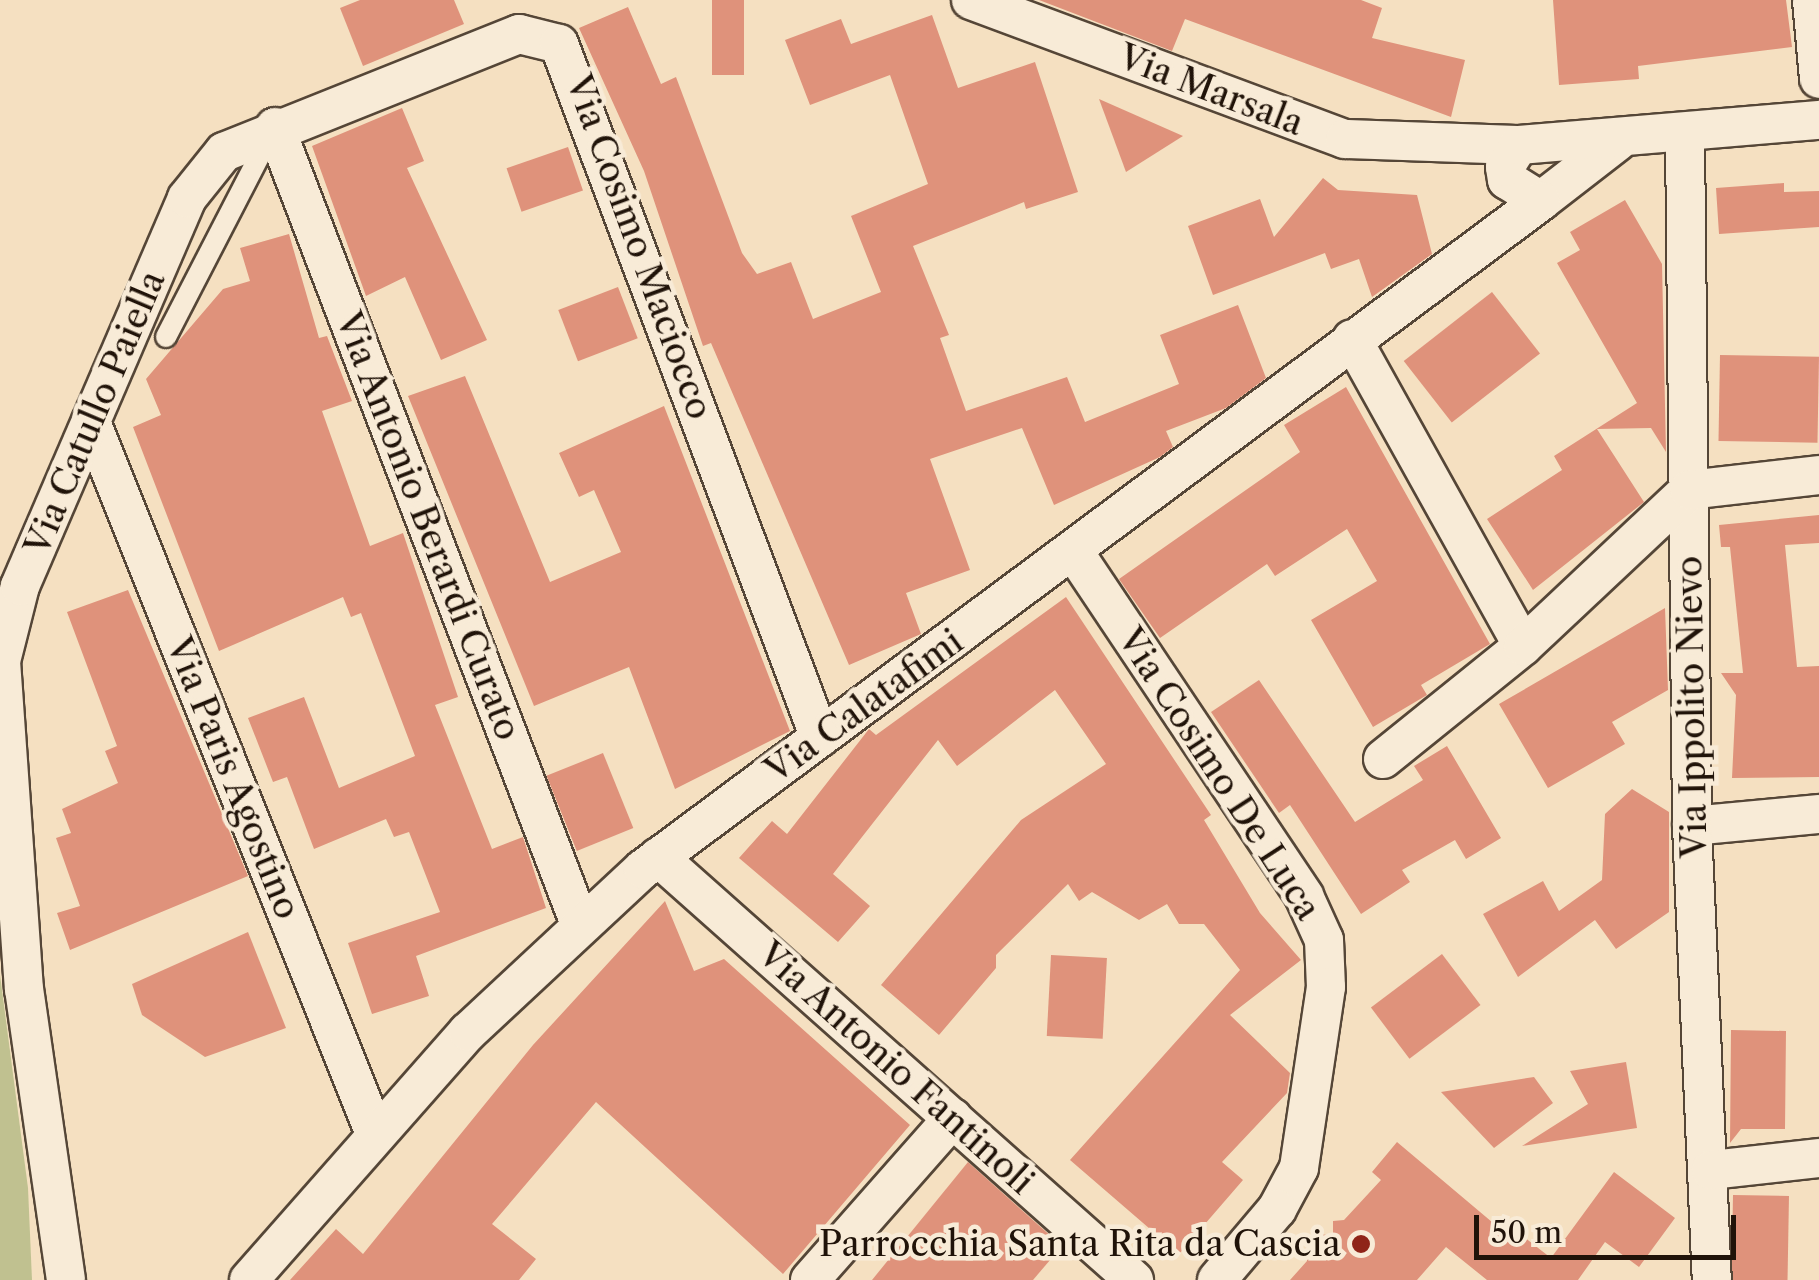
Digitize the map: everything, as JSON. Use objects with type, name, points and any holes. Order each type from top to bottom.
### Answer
[{"type":"street","name":"Via Marsala","points":[[971,0],[1010,7],[1322,132],[1374,146],[1459,148],[1513,163],[1541,201]]},
{"type":"street","points":[[1812,0],[1819,79]]},
{"type":"street","name":"Via Cosimo Maciocco","points":[[275,128],[519,34],[550,38],[568,54],[820,738]]},
{"type":"street","points":[[1513,163],[1618,142],[1819,120]]},
{"type":"street","name":"Via Catullo Paiella","points":[[66,1280],[28,1024],[1,678],[15,601],[193,186],[224,152],[275,128]]},
{"type":"street","name":"Via Antonio Berardi Curato","points":[[275,128],[580,924]]},
{"type":"street","name":"Via Ippolito Nievo","points":[[1684,134],[1692,826],[1712,1280]]},
{"type":"street","name":"Via Calatafimi","points":[[248,1280],[375,1134],[580,924],[658,857],[1074,552],[1618,142]]},
{"type":"street","points":[[1352,339],[1523,646]]},
{"type":"street","name":"Via Paris Agostino","points":[[91,422],[375,1134]]},
{"type":"street","points":[[1383,759],[1523,646],[1689,490],[1819,475]]},
{"type":"street","name":"Via Cosimo De Luca","points":[[1074,552],[1304,896],[1324,940],[1326,987],[1299,1168],[1277,1209],[1217,1280]]},
{"type":"street","points":[[1692,826],[1819,814]]},
{"type":"street","name":"Via Antonio Fantinoli","points":[[658,857],[1134,1280]]},
{"type":"street","points":[[810,1280],[953,1118]]},
{"type":"street","points":[[1710,1170],[1819,1158]]},
{"type":"lane","points":[[166,337],[275,128]]},
{"type":"green space","points":[[0,975],[28,1188],[32,1280],[0,1280]]},
{"type":"building","points":[[360,0],[454,0],[464,24],[363,66],[340,8]]},
{"type":"building","points":[[712,0],[744,0],[744,75],[712,75]]},
{"type":"building","points":[[1039,0],[1361,0],[1382,8],[1372,38],[1465,60],[1451,117],[1185,19],[1172,51]]},
{"type":"building","points":[[1553,0],[1786,0],[1792,47],[1638,66],[1639,79],[1559,85]]},
{"type":"building","points":[[628,7],[661,84],[676,77],[742,253],[757,274],[791,262],[813,319],[881,292],[851,216],[928,184],[890,75],[810,105],[785,40],[841,19],[851,44],[932,15],[958,88],[1035,62],[1078,192],[1026,209],[1024,202],[913,246],[949,335],[940,338],[966,411],[1067,377],[1085,422],[1179,384],[1160,335],[1238,305],[1266,378],[1226,408],[1166,431],[1173,447],[1160,457],[1054,505],[1022,428],[930,459],[970,570],[906,593],[921,634],[849,665],[711,343],[703,346],[644,171],[579,28]]},
{"type":"building","points":[[1099,99],[1183,136],[1126,172]]},
{"type":"building","points":[[402,108],[424,161],[407,168],[487,340],[441,360],[405,277],[366,296],[312,146]]},
{"type":"building","points":[[568,147],[583,190],[522,212],[507,168]]},
{"type":"building","points":[[1323,178],[1338,190],[1417,195],[1432,254],[1372,297],[1359,259],[1331,269],[1325,253],[1213,295],[1188,226],[1260,199],[1274,237]]},
{"type":"building","points":[[1784,183],[1784,192],[1819,191],[1819,227],[1719,234],[1716,188]]},
{"type":"building","points":[[1625,200],[1662,264],[1666,452],[1651,428],[1597,429],[1644,502],[1533,590],[1487,519],[1562,470],[1554,456],[1637,403],[1557,263],[1580,250],[1570,232]]},
{"type":"building","points":[[289,234],[319,338],[327,336],[352,401],[322,411],[370,546],[403,533],[458,697],[435,705],[492,849],[523,837],[546,908],[416,956],[429,996],[372,1014],[348,943],[440,912],[409,832],[394,837],[386,819],[314,849],[287,777],[273,782],[248,718],[304,697],[339,788],[415,756],[361,613],[351,617],[343,597],[219,651],[133,427],[161,415],[146,379],[223,289],[250,281],[240,248]]},
{"type":"building","points":[[618,287],[638,338],[578,361],[558,310]]},
{"type":"building","points":[[1492,292],[1540,353],[1452,422],[1404,361]]},
{"type":"building","points":[[1720,355],[1819,357],[1817,443],[1718,441]]},
{"type":"building","points":[[465,376],[550,582],[621,552],[594,490],[579,497],[559,453],[664,406],[790,731],[675,789],[629,667],[534,706],[408,396]]},
{"type":"building","points":[[1346,387],[1490,644],[1421,685],[1427,695],[1373,727],[1311,620],[1377,581],[1347,529],[1275,576],[1267,564],[1160,638],[1119,579],[1300,452],[1284,425]]},
{"type":"building","points":[[1819,515],[1819,543],[1785,545],[1797,667],[1819,666],[1819,777],[1732,778],[1736,695],[1721,673],[1743,673],[1730,547],[1721,547],[1719,525]]},
{"type":"building","points":[[128,590],[248,876],[70,950],[57,913],[80,906],[56,838],[71,833],[62,809],[118,783],[105,751],[117,746],[67,612]]},
{"type":"building","points":[[1066,597],[1211,815],[1204,820],[1260,913],[1301,960],[1230,1015],[1290,1073],[1287,1093],[1222,1162],[1243,1180],[1179,1254],[1070,1160],[1240,970],[1204,924],[1179,924],[1167,904],[1139,920],[1092,892],[1079,901],[1068,884],[996,955],[996,968],[939,1035],[881,985],[1021,820],[1106,764],[1055,690],[957,766],[938,740],[833,874],[870,906],[838,942],[739,858],[772,821],[787,834],[869,729],[876,735]]},
{"type":"building","points":[[1665,608],[1668,690],[1612,722],[1625,744],[1548,788],[1499,704]]},
{"type":"building","points":[[1259,680],[1355,822],[1423,780],[1414,766],[1447,746],[1501,838],[1466,859],[1455,840],[1402,870],[1410,882],[1361,914],[1290,805],[1279,813],[1211,712]]},
{"type":"building","points":[[603,753],[633,828],[577,851],[546,776]]},
{"type":"building","points":[[1632,789],[1669,812],[1669,912],[1616,949],[1595,920],[1518,977],[1483,914],[1543,881],[1559,911],[1602,880],[1605,814]]},
{"type":"building","points":[[665,901],[694,971],[724,959],[910,1125],[783,1274],[596,1102],[492,1224],[536,1259],[519,1280],[290,1280],[336,1229],[363,1254],[533,1045]]},
{"type":"building","points":[[248,932],[286,1028],[205,1057],[142,1015],[132,984]]},
{"type":"building","points":[[1442,954],[1481,1005],[1409,1059],[1371,1008]]},
{"type":"building","points":[[1051,955],[1107,958],[1103,1039],[1047,1036]]},
{"type":"building","points":[[1731,1030],[1786,1031],[1785,1129],[1741,1129],[1730,1143]]},
{"type":"building","points":[[1626,1062],[1637,1128],[1522,1146],[1588,1104],[1570,1071]]},
{"type":"building","points":[[1534,1077],[1553,1103],[1494,1148],[1441,1092]]},
{"type":"building","points":[[1397,1142],[1505,1233],[1510,1226],[1551,1258],[1614,1172],[1675,1218],[1639,1267],[1605,1242],[1578,1280],[1487,1280],[1446,1247],[1417,1280],[1290,1280],[1307,1261],[1307,1249],[1321,1249],[1320,1235],[1333,1234],[1333,1221],[1344,1220],[1381,1180],[1372,1172]]},
{"type":"building","points":[[968,1162],[1062,1246],[1033,1280],[872,1280]]},
{"type":"building","points":[[1733,1195],[1789,1196],[1788,1280],[1732,1280]]},
{"type":"place","name":"Parrocchia Santa Rita da Cascia","points":[[1361,1244]]}]
